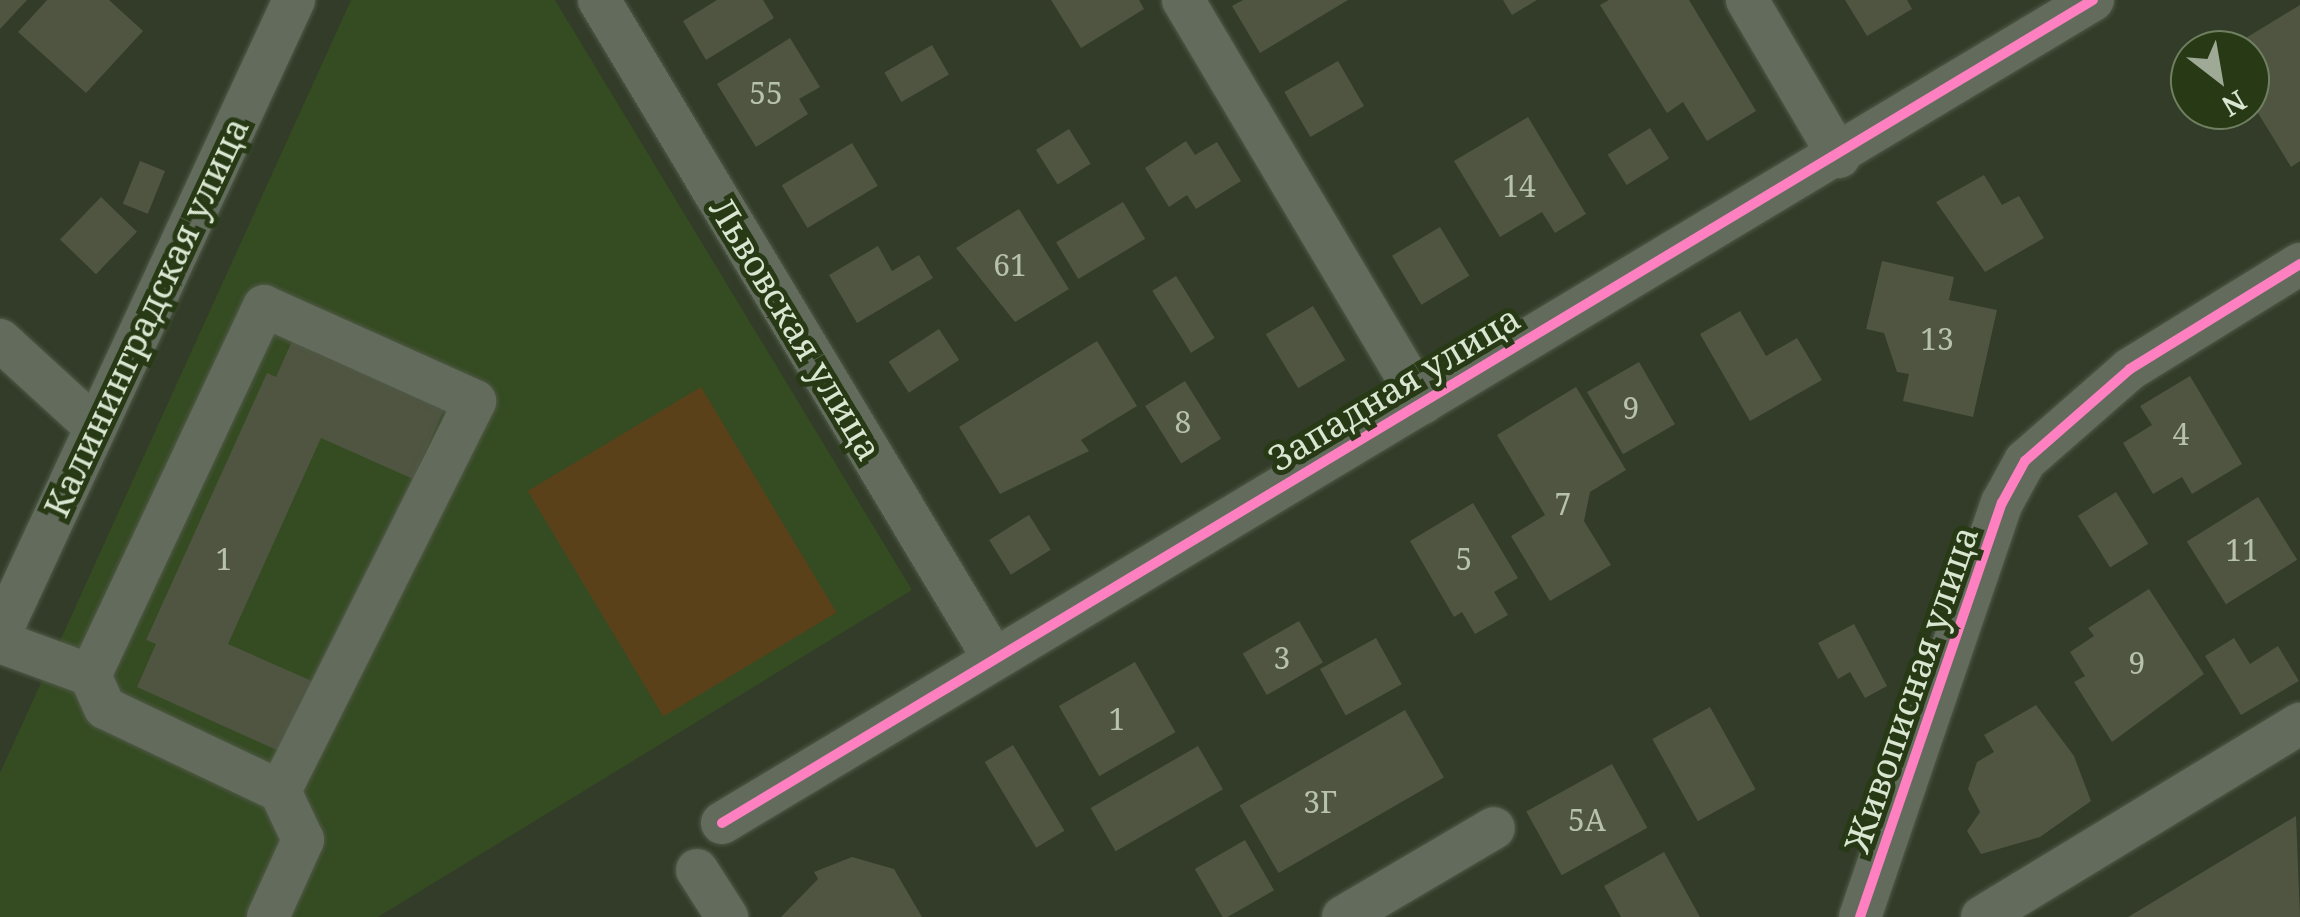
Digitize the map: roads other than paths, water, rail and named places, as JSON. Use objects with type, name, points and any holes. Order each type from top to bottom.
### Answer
[{"type":"street","name":"Калининградская улица","points":[[0,634],[294,0]]},
{"type":"street","name":"Львовская улица","points":[[598,0],[994,659]]},
{"type":"street","points":[[1183,0],[1422,403]]},
{"type":"street","points":[[1747,0],[1839,157]]},
{"type":"street","name":"Западная улица","points":[[722,822],[1839,157],[2093,0]]},
{"type":"street","name":"Живописная улица","points":[[1860,917],[2002,503],[2025,461],[2116,380],[2300,264]]},
{"type":"street","points":[[90,675],[264,306],[475,400],[280,792]]},
{"type":"street","points":[[0,340],[94,426]]},
{"type":"street","points":[[0,642],[90,675],[106,708],[280,792],[303,840],[268,917]]},
{"type":"street","points":[[1982,917],[2300,724]]},
{"type":"street","points":[[1342,917],[1494,828]]},
{"type":"street","points":[[698,870],[727,917]]}]
